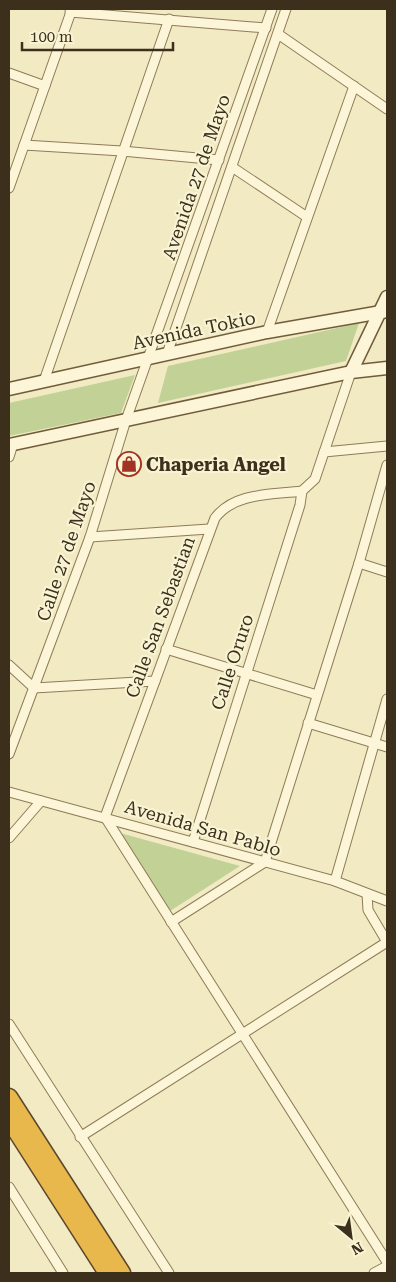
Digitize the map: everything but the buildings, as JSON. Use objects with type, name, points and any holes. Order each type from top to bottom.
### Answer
[{"type":"highway","points":[[9,1097],[122,1273]]},
{"type":"highway","points":[[9,1120],[107,1273]]},
{"type":"street","name":"Avenida 27 de Mayo","points":[[150,357],[272,9]]},
{"type":"street","name":"Avenida 27 de Mayo","points":[[167,354],[286,9]]},
{"type":"street","points":[[9,188],[11,172],[24,146],[71,10],[266,28]]},
{"type":"street","points":[[44,381],[169,19]]},
{"type":"street","points":[[278,34],[387,109]]},
{"type":"street","points":[[9,73],[44,86]]},
{"type":"street","points":[[266,332],[354,86]]},
{"type":"street","points":[[24,146],[122,151],[218,160]]},
{"type":"street","points":[[232,166],[306,216]]},
{"type":"street","points":[[302,491],[314,479],[351,372],[385,311],[387,297]]},
{"type":"street","name":"Avenida Tokio","points":[[9,389],[266,332],[385,311]]},
{"type":"street","name":"Calle 27 de Mayo","points":[[9,754],[90,537],[126,420],[150,357]]},
{"type":"street","points":[[9,457],[11,445],[351,372],[387,368]]},
{"type":"street","points":[[324,452],[387,446]]},
{"type":"street","points":[[171,922],[266,862],[359,563],[387,465]]},
{"type":"street","name":"Calle San Sebastian","points":[[105,817],[210,529],[222,510],[236,500],[302,491]]},
{"type":"street","name":"Calle Oruro","points":[[192,842],[300,505],[302,491]]},
{"type":"street","points":[[90,537],[210,529]]},
{"type":"street","points":[[359,563],[387,572]]},
{"type":"street","points":[[166,649],[317,695]]},
{"type":"street","points":[[9,665],[34,688],[155,681]]},
{"type":"street","points":[[335,881],[387,699]]},
{"type":"street","points":[[308,723],[387,747]]},
{"type":"street","name":"Avenida San Pablo","points":[[9,792],[335,881],[387,900]]},
{"type":"street","points":[[9,838],[41,801]]},
{"type":"street","points":[[105,817],[387,1262]]},
{"type":"street","points":[[80,1137],[387,942],[368,910],[367,894]]},
{"type":"street","points":[[9,1024],[168,1273]]},
{"type":"street","points":[[10,1190],[63,1273]]},
{"type":"street","points":[[374,1273],[387,1266]]},
{"type":"green space","points":[[359,323],[346,361],[158,403],[168,366]]},
{"type":"green space","points":[[135,375],[121,413],[9,436],[9,403]]},
{"type":"green space","points":[[120,833],[240,866],[170,911]]},
{"type":"place","name":"Chaperia Angel","points":[[129,464]]}]
